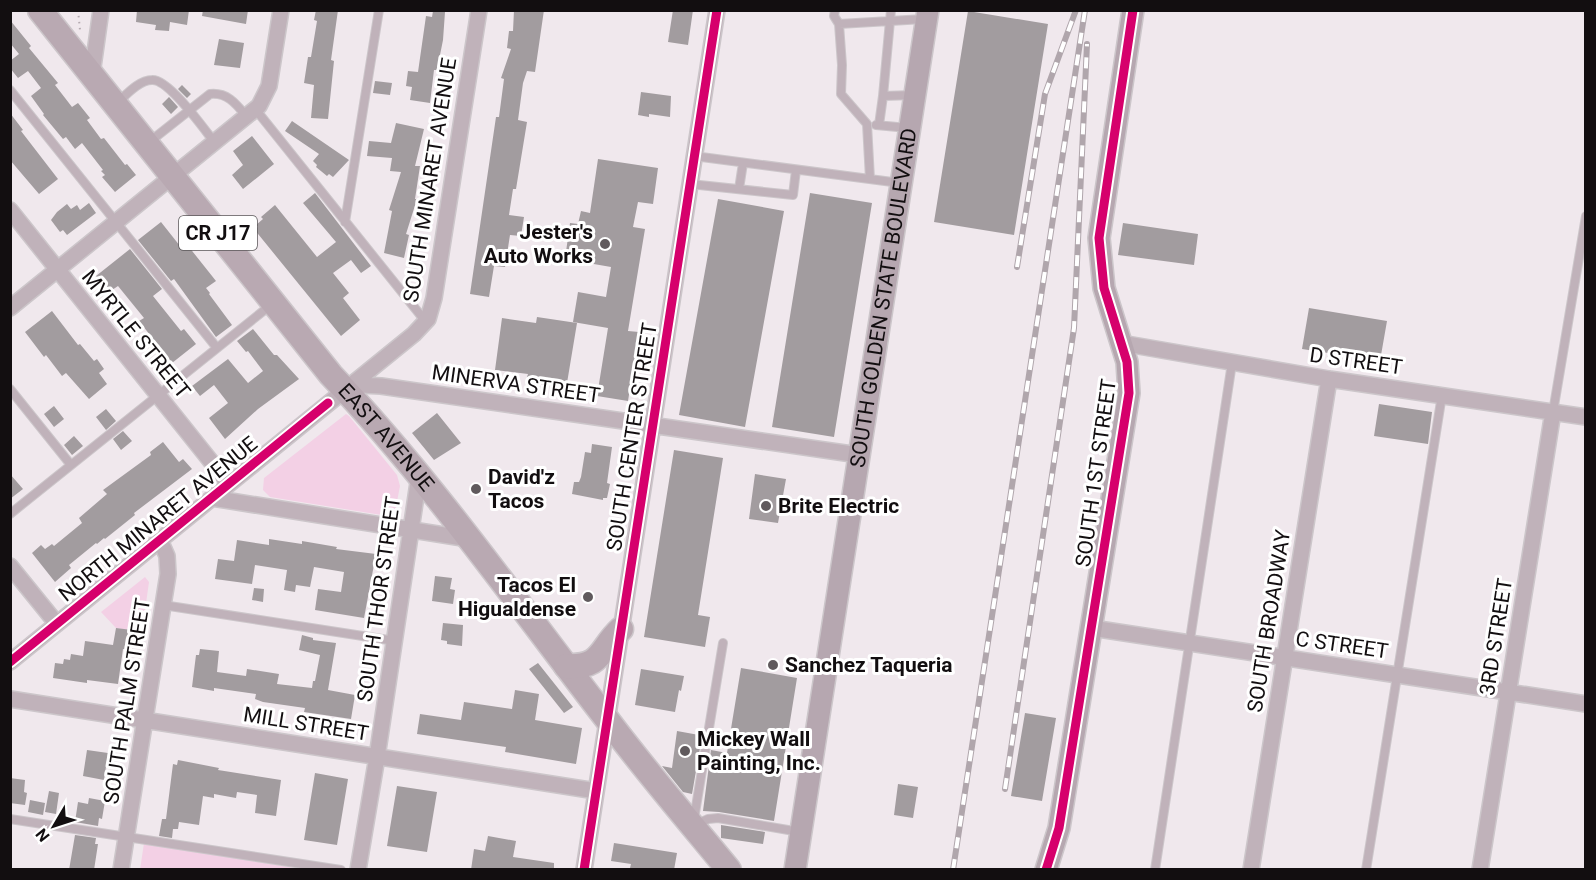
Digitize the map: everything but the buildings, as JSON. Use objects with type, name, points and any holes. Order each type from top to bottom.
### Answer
[{"type":"main road","name":"EAST AVENUE","points":[[40,10],[273,303],[419,476],[607,720],[729,870]]},
{"type":"main road","points":[[566,666],[583,665],[597,659],[604,653],[609,640],[621,629]]},
{"type":"street","points":[[92,74],[101,10]]},
{"type":"street","points":[[10,308],[215,143],[265,98],[281,10]]},
{"type":"street","name":"SOUTH MINARET AVENUE","points":[[345,389],[426,322],[434,298],[479,10]]},
{"type":"street","name":"SOUTH CENTER STREET","points":[[584,870],[717,10]]},
{"type":"street","name":"SOUTH 1ST STREET","points":[[1046,870],[1059,828],[1129,393],[1129,371],[1104,288],[1100,238],[1133,10]]},
{"type":"street","name":"SOUTH GOLDEN STATE BOULEVARD","points":[[795,870],[928,15]]},
{"type":"street","name":"MYRTLE STREET","points":[[10,210],[230,484]]},
{"type":"street","name":"D STREET","points":[[1121,344],[1329,379],[1586,417]]},
{"type":"street","points":[[371,369],[376,382],[381,386]]},
{"type":"street","name":"SOUTH BROADWAY","points":[[1251,870],[1329,379]]},
{"type":"street","name":"MINERVA STREET","points":[[345,389],[361,385],[381,386],[860,455]]},
{"type":"street","name":"NORTH MINARET AVENUE","points":[[10,662],[345,389]]},
{"type":"street","name":"3RD STREET","points":[[1480,870],[1552,412]]},
{"type":"street","name":"SOUTH THOR STREET","points":[[358,870],[419,476]]},
{"type":"street","points":[[212,498],[469,539]]},
{"type":"street","name":"SOUTH PALM STREET","points":[[122,870],[169,566],[160,540]]},
{"type":"street","points":[[10,566],[57,624]]},
{"type":"street","name":"C STREET","points":[[1092,628],[1586,704]]},
{"type":"street","name":"MILL STREET","points":[[10,699],[596,791]]},
{"type":"lane","points":[[345,222],[379,10]]},
{"type":"lane","points":[[835,10],[834,16],[839,24],[842,65],[841,94],[867,124],[870,179]]},
{"type":"lane","points":[[879,125],[891,10]]},
{"type":"lane","points":[[839,24],[890,21],[928,15]]},
{"type":"lane","points":[[116,104],[142,83],[155,80],[163,83],[189,110],[215,143]]},
{"type":"lane","points":[[10,90],[217,348]]},
{"type":"lane","points":[[147,143],[208,96],[219,94],[232,100],[251,113],[345,222],[426,322]]},
{"type":"lane","points":[[883,96],[915,95]]},
{"type":"lane","points":[[867,124],[910,128]]},
{"type":"lane","points":[[694,156],[902,184]]},
{"type":"lane","points":[[739,189],[743,163]]},
{"type":"lane","points":[[690,184],[793,195],[796,170]]},
{"type":"lane","points":[[1552,412],[1586,216]]},
{"type":"lane","points":[[10,514],[273,303]]},
{"type":"lane","points":[[1155,870],[1232,363]]},
{"type":"lane","points":[[10,389],[71,465]]},
{"type":"lane","points":[[1366,870],[1442,395]]},
{"type":"lane","points":[[164,605],[394,641]]},
{"type":"lane","points":[[693,826],[723,643]]},
{"type":"lane","points":[[10,819],[340,870]]},
{"type":"lane","points":[[693,826],[708,819],[718,819],[801,832]]},
{"type":"path","points":[[78,10],[81,35]]},
{"type":"shaded area","points":[[346,414],[397,475],[400,486],[394,517],[270,497],[263,490],[264,478]]},
{"type":"shaded area","points":[[145,577],[149,582],[142,632],[116,628],[101,612]]},
{"type":"shaded area","points":[[144,843],[301,869],[140,870]]},
{"type":"railway","points":[[1017,267],[1045,94],[1076,10]]},
{"type":"railway","points":[[953,870],[1085,10]]},
{"type":"railway","points":[[1005,789],[1074,328],[1087,44]]},
{"type":"cycle path","points":[[584,870],[717,10]]},
{"type":"cycle path","points":[[1046,870],[1059,828],[1129,393],[1127,362],[1104,288],[1099,238],[1133,10]]},
{"type":"cycle path","points":[[10,662],[328,403]]},
{"type":"place","name":"Jester's Auto Works","points":[[605,244]]},
{"type":"place","name":"David'z Tacos","points":[[476,489]]},
{"type":"place","name":"Brite Electric","points":[[766,506]]},
{"type":"place","name":"Tacos El Higualdense","points":[[588,597]]},
{"type":"place","name":"Sanchez Taqueria","points":[[773,665]]},
{"type":"place","name":"Mickey Wall Painting, Inc.","points":[[685,751]]}]
